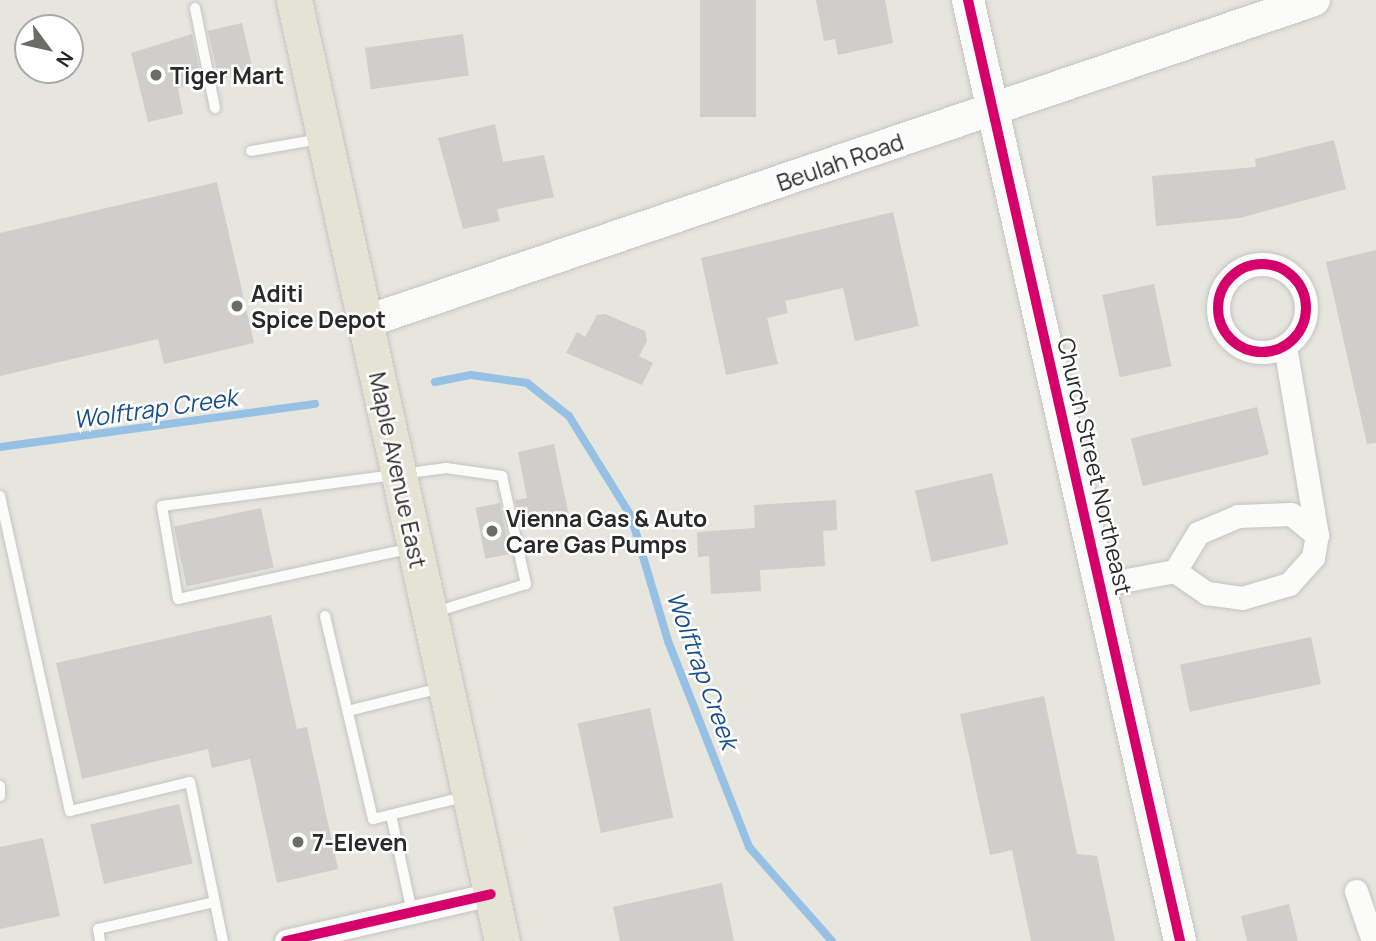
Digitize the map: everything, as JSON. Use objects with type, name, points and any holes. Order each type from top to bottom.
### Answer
[{"type":"main road","name":"Maple Avenue East","points":[[294,0],[502,941]]},
{"type":"main road","name":"Church Street Northeast","points":[[968,0],[1180,941]]},
{"type":"main road","name":"Beulah Road","points":[[365,322],[1314,0]]},
{"type":"street","points":[[1100,585],[1175,570],[1208,593],[1242,598],[1289,584],[1313,557],[1317,535],[1285,346]]},
{"type":"street","points":[[1175,570],[1198,533],[1238,516],[1291,514],[1317,535]]},
{"type":"street","points":[[1356,891],[1373,941]]},
{"type":"street","points":[[286,941],[491,894]]},
{"type":"lane","points":[[195,8],[215,108]]},
{"type":"lane","points":[[251,151],[325,138]]},
{"type":"lane","points":[[415,548],[178,599],[162,506],[446,468],[502,476],[526,584],[430,614]]},
{"type":"lane","points":[[0,496],[70,811],[190,782],[223,941]]},
{"type":"lane","points":[[325,616],[373,819],[470,795]]},
{"type":"lane","points":[[348,711],[446,687]]},
{"type":"lane","points":[[0,786],[0,796]]},
{"type":"lane","points":[[391,815],[412,912]]},
{"type":"lane","points":[[100,941],[98,929],[214,902]]},
{"type":"building","points":[[700,0],[756,0],[756,117],[700,117]]},
{"type":"building","points":[[816,0],[885,0],[893,43],[838,55],[835,39],[824,41]]},
{"type":"building","points":[[242,23],[253,72],[219,80],[208,31]]},
{"type":"building","name":"Tiger Mart","points":[[192,34],[202,83],[178,88],[183,114],[148,122],[131,53]]},
{"type":"building","points":[[463,34],[469,76],[371,89],[365,48]]},
{"type":"building","points":[[495,124],[503,162],[544,155],[554,197],[497,209],[500,221],[463,229],[438,138]]},
{"type":"building","points":[[1334,140],[1346,189],[1240,218],[1156,226],[1152,176],[1256,167],[1255,159]]},
{"type":"building","points":[[217,182],[254,343],[164,364],[158,339],[0,376],[0,233]]},
{"type":"building","points":[[893,212],[919,326],[855,341],[843,288],[785,301],[788,313],[767,318],[778,364],[726,375],[701,258]]},
{"type":"building","points":[[1376,250],[1376,443],[1367,444],[1326,262]]},
{"type":"building","points":[[1154,284],[1171,366],[1120,377],[1102,295]]},
{"type":"building","points":[[605,314],[645,331],[647,341],[639,356],[653,363],[642,385],[566,353],[577,332],[585,337],[597,315]]},
{"type":"building","points":[[1257,407],[1269,455],[1143,486],[1131,438]]},
{"type":"building","points":[[554,444],[569,516],[521,527],[515,500],[527,498],[518,452]]},
{"type":"building","points":[[992,473],[1008,544],[931,562],[915,491]]},
{"type":"building","points":[[836,500],[837,530],[823,531],[825,566],[760,570],[761,591],[711,594],[709,556],[698,557],[697,532],[755,528],[754,505]]},
{"type":"building","name":"Vienna Gas & Auto Care Gas Pumps","points":[[500,503],[510,554],[485,559],[475,508]]},
{"type":"building","points":[[261,508],[274,568],[187,586],[174,527]]},
{"type":"building","points":[[271,615],[297,729],[307,727],[338,869],[277,883],[250,759],[212,768],[208,749],[82,779],[56,663]]},
{"type":"building","points":[[1311,637],[1321,684],[1190,712],[1180,665]]},
{"type":"building","points":[[1044,696],[1077,854],[1097,856],[1115,941],[1031,941],[1012,850],[990,855],[960,714]]},
{"type":"building","points":[[650,708],[673,818],[601,833],[578,723]]},
{"type":"building","points":[[179,804],[193,863],[104,884],[90,824]]},
{"type":"building","points":[[43,838],[60,916],[0,929],[0,847]]},
{"type":"building","points":[[722,883],[734,941],[620,941],[613,907]]},
{"type":"building","points":[[1289,904],[1298,941],[1247,941],[1241,916]]},
{"type":"waterway","name":"Wolftrap Creek","points":[[435,382],[471,375],[527,383],[569,416],[631,516],[668,641],[749,847],[832,941]]},
{"type":"waterway","name":"Wolftrap Creek","points":[[0,447],[315,404]]},
{"type":"cycle path","points":[[968,0],[1180,941]]},
{"type":"cycle path","points":[[1262,264],[1287,271],[1299,283],[1306,308],[1299,333],[1287,345],[1262,352],[1237,345],[1225,333],[1218,308],[1225,283],[1237,271],[1262,264]]},
{"type":"cycle path","points":[[286,941],[491,894]]},
{"type":"place","name":"Tiger Mart","points":[[156,75]]},
{"type":"place","name":"Aditi Spice Depot","points":[[237,306]]},
{"type":"place","name":"Vienna Gas & Auto Care Gas Pumps","points":[[492,531]]},
{"type":"place","name":"7-Eleven","points":[[298,842]]}]
